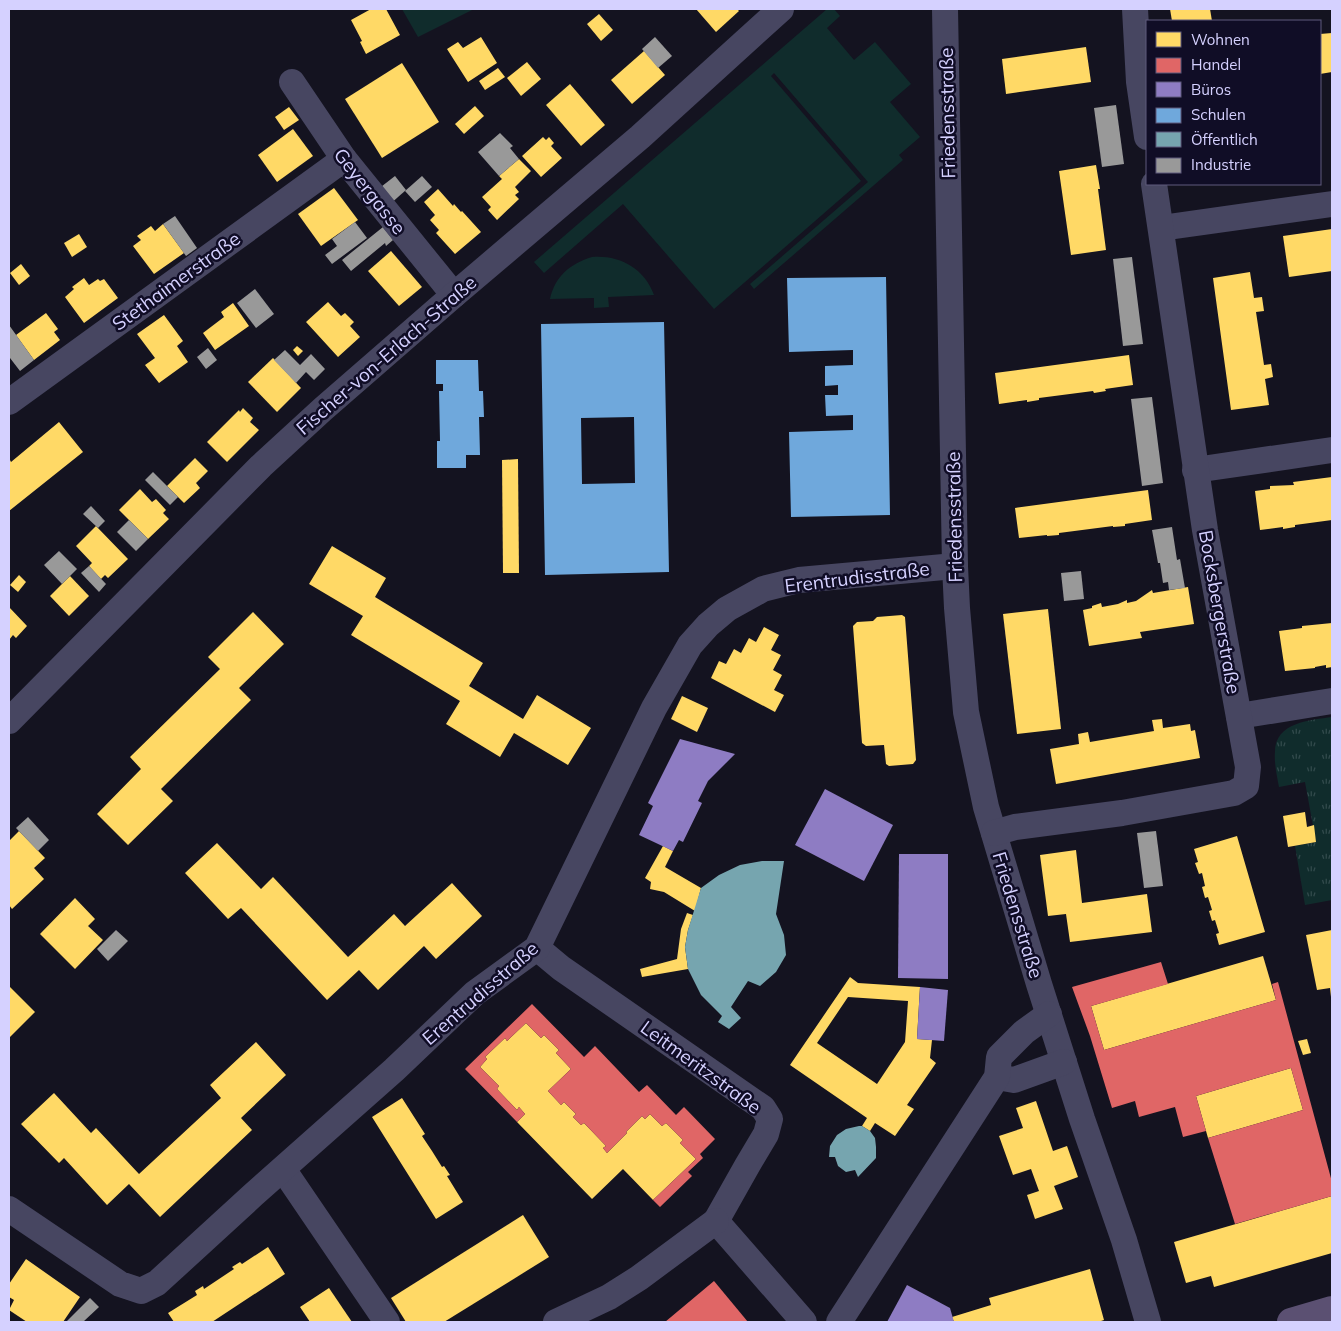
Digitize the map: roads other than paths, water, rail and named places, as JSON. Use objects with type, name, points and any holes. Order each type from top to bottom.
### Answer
[{"type":"main road","points":[[1291,1322],[1332,1310]]},
{"type":"street","name":"Fischer-von-Erlach-Straße","points":[[9,721],[261,466],[323,409],[454,295],[640,137],[781,9]]},
{"type":"street","name":"Friedensstraße","points":[[945,9],[956,608],[966,712],[986,807],[1064,1062],[1124,1240],[1148,1322]]},
{"type":"street","points":[[1135,9],[1139,82],[1146,130]]},
{"type":"street","name":"Geyergasse","points":[[292,82],[344,159],[454,295]]},
{"type":"street","name":"Stethaimerstraße","points":[[9,402],[344,159]]},
{"type":"street","name":"Bocksbergerstraße","points":[[994,833],[1015,827],[1122,813],[1234,793],[1246,786],[1248,767],[1195,470],[1154,185]]},
{"type":"street","points":[[1161,228],[1332,204]]},
{"type":"street","points":[[1195,470],[1332,450]]},
{"type":"street","name":"Erentrudisstraße","points":[[9,1209],[120,1284],[141,1290],[157,1283],[394,1070],[475,993],[537,948],[658,701],[690,646],[708,625],[727,609],[763,589],[799,580],[955,566]]},
{"type":"street","points":[[1239,716],[1332,701]]},
{"type":"street","name":"Leitmeritzstraße","points":[[537,948],[569,974],[763,1108],[770,1119],[766,1134],[716,1221],[639,1278],[608,1297],[556,1322]]},
{"type":"street","points":[[839,1322],[997,1077],[999,1057],[1024,1032],[1049,1014]]},
{"type":"street","points":[[997,1077],[1014,1080],[1064,1062]]},
{"type":"street","points":[[283,1169],[387,1322]]},
{"type":"street","points":[[716,1221],[804,1322]]}]
